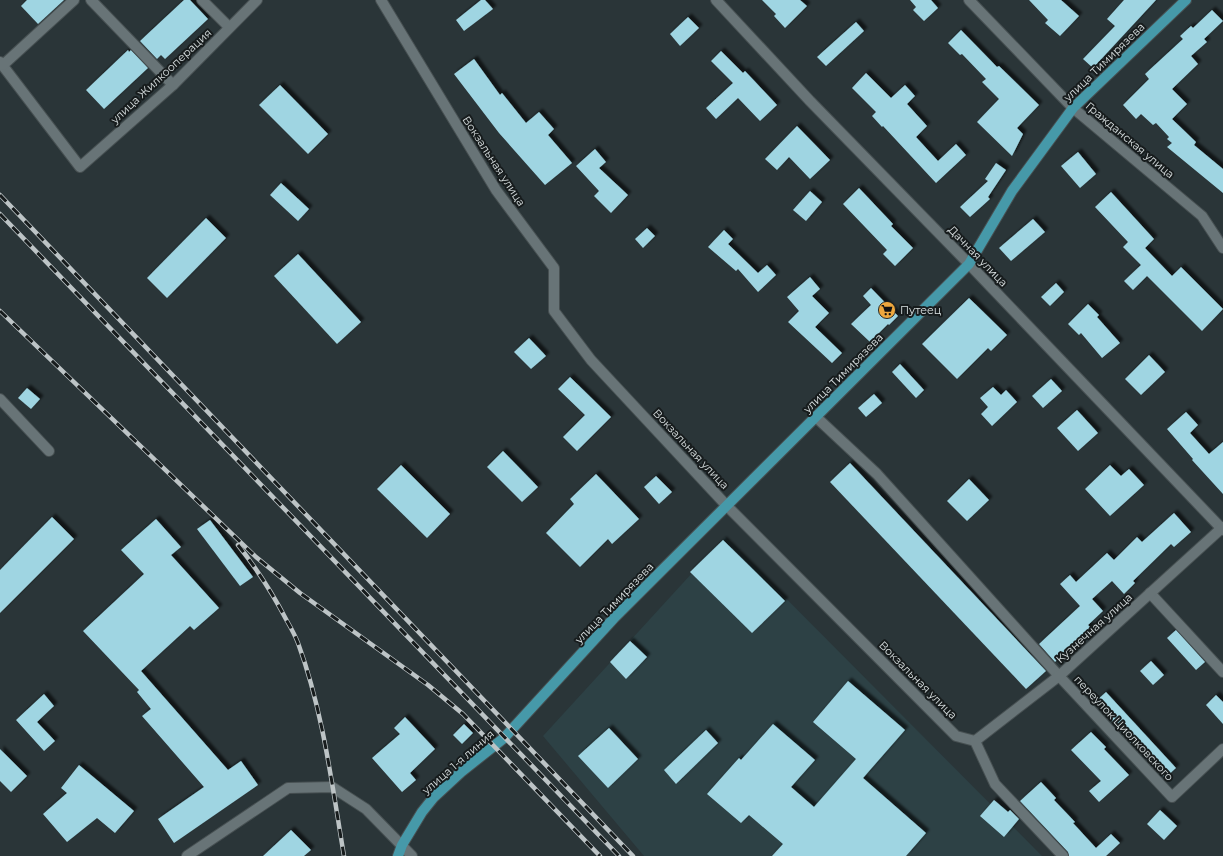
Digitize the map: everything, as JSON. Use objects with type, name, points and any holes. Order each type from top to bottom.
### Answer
[{"type":"main road","name":"улица Тимирязева","points":[[512,730],[614,618],[969,264],[1012,191],[1072,108],[1186,0]]},
{"type":"main road","name":"улица 1-я линия","points":[[398,856],[402,845],[422,812],[434,797],[461,772],[512,730]]},
{"type":"street","points":[[2,63],[74,0]]},
{"type":"street","points":[[91,0],[173,85]]},
{"type":"street","points":[[202,0],[229,28]]},
{"type":"street","name":"улица Жилкооперация","points":[[2,63],[80,167],[173,85],[257,0]]},
{"type":"street","name":"Вокзальная улица","points":[[381,0],[496,190],[554,268],[554,311],[591,360],[727,506],[956,736],[975,741]]},
{"type":"street","name":"Дачная улица","points":[[716,0],[810,101],[1223,528]]},
{"type":"street","name":"Гражданская улица","points":[[969,0],[1072,108],[1202,216],[1223,248]]},
{"type":"street","points":[[0,398],[49,451]]},
{"type":"street","points":[[816,417],[877,474],[1059,676]]},
{"type":"street","name":"Кузнечная улица","points":[[975,741],[1059,676],[1223,528]]},
{"type":"street","points":[[1150,593],[1223,672]]},
{"type":"street","name":"переулок Циолковского","points":[[1059,676],[1172,797],[1223,749]]},
{"type":"street","points":[[975,741],[995,784],[1064,856]]},
{"type":"street","points":[[186,856],[288,788],[332,787],[366,809],[412,856]]},
{"type":"shaded area","points":[[725,537],[1042,856],[644,856],[543,736]]},
{"type":"building","points":[[27,0],[64,0],[38,24],[21,6]]},
{"type":"building","points":[[184,0],[190,0],[208,19],[165,59],[161,55],[157,59],[140,41]]},
{"type":"building","points":[[481,0],[485,0],[493,9],[464,31],[456,20]]},
{"type":"building","points":[[762,0],[800,0],[807,6],[785,28],[774,16],[776,14]]},
{"type":"building","points":[[910,0],[931,0],[938,8],[924,21],[913,10],[916,7]]},
{"type":"building","points":[[1029,0],[1061,0],[1079,16],[1060,36],[1045,23],[1048,20]]},
{"type":"building","points":[[1124,0],[1156,0],[1093,68],[1083,59],[1115,26],[1107,19]]},
{"type":"building","points":[[1212,10],[1223,21],[1204,39],[1207,42],[1191,56],[1198,64],[1172,89],[1187,104],[1172,119],[1196,142],[1194,145],[1223,169],[1223,193],[1167,147],[1172,143],[1167,139],[1169,137],[1156,123],[1153,125],[1141,114],[1136,119],[1123,105],[1149,79],[1145,74],[1183,39],[1180,36],[1191,26],[1193,28]]},
{"type":"building","points":[[688,17],[699,28],[680,46],[670,34]]},
{"type":"building","points":[[856,22],[864,31],[826,66],[817,57]]},
{"type":"building","points":[[961,30],[997,67],[999,66],[1039,105],[1017,128],[1023,134],[1012,156],[977,122],[999,99],[982,82],[986,79],[962,54],[960,55],[948,43]]},
{"type":"building","points":[[128,50],[129,52],[131,50],[148,68],[104,109],[86,90]]},
{"type":"building","points":[[721,51],[743,73],[745,71],[777,105],[760,121],[738,98],[716,119],[706,108],[733,83],[711,61]]},
{"type":"building","points":[[474,59],[500,95],[502,93],[526,123],[539,112],[554,129],[548,135],[572,163],[545,185],[499,133],[454,74]]},
{"type":"building","points":[[866,73],[891,98],[905,85],[915,96],[907,104],[927,126],[916,137],[938,161],[956,144],[966,155],[936,183],[872,116],[876,112],[852,88]]},
{"type":"building","points":[[280,85],[328,134],[308,154],[259,105]]},
{"type":"building","points":[[797,126],[830,160],[810,179],[789,157],[777,170],[765,159]]},
{"type":"building","points":[[595,149],[606,162],[599,168],[628,195],[611,213],[594,196],[599,191],[576,166]]},
{"type":"building","points":[[1078,152],[1096,174],[1080,188],[1061,166]]},
{"type":"building","points":[[996,163],[1006,170],[988,197],[990,199],[970,217],[960,207],[988,181],[985,179]]},
{"type":"building","points":[[281,183],[309,209],[298,221],[270,195]]},
{"type":"building","points":[[859,188],[893,224],[891,226],[913,248],[895,266],[883,254],[887,250],[843,204]]},
{"type":"building","points":[[810,191],[822,202],[806,221],[793,210]]},
{"type":"building","points":[[1111,192],[1154,239],[1145,248],[1172,276],[1181,267],[1223,309],[1202,331],[1147,276],[1133,290],[1124,281],[1141,265],[1123,247],[1128,242],[1095,207]]},
{"type":"building","points":[[206,218],[226,238],[167,298],[147,278]]},
{"type":"building","points":[[1033,219],[1045,232],[1011,261],[999,248]]},
{"type":"building","points":[[647,228],[655,236],[643,248],[635,239]]},
{"type":"building","points":[[724,230],[733,239],[728,244],[758,273],[767,265],[776,275],[758,292],[738,269],[736,271],[708,247]]},
{"type":"building","points":[[298,254],[361,322],[337,344],[274,276]]},
{"type":"building","points":[[810,277],[820,289],[812,296],[829,313],[815,327],[842,353],[832,363],[788,322],[799,311],[787,297]]},
{"type":"building","points":[[1056,283],[1064,292],[1050,306],[1041,297]]},
{"type":"building","points":[[871,288],[898,316],[870,342],[851,324],[871,305],[863,296]]},
{"type":"building","points":[[969,298],[1007,335],[991,351],[988,348],[957,379],[922,344]]},
{"type":"building","points":[[1088,304],[1099,315],[1097,317],[1120,343],[1102,358],[1081,333],[1079,335],[1068,324]]},
{"type":"building","points":[[529,338],[546,356],[531,369],[514,352]]},
{"type":"building","points":[[1149,355],[1165,372],[1141,395],[1125,379]]},
{"type":"building","points":[[900,364],[924,390],[916,398],[892,372]]},
{"type":"building","points":[[570,377],[611,417],[577,451],[563,437],[585,415],[558,389]]},
{"type":"building","points":[[1051,379],[1062,391],[1043,408],[1032,396]]},
{"type":"building","points":[[993,387],[1001,395],[1006,390],[1017,402],[992,426],[981,414],[988,407],[980,398]]},
{"type":"building","points":[[27,388],[40,399],[31,409],[18,398]]},
{"type":"building","points":[[874,394],[882,403],[866,417],[858,408]]},
{"type":"building","points":[[1077,410],[1098,433],[1078,451],[1057,428]]},
{"type":"building","points":[[1186,412],[1198,425],[1190,433],[1209,454],[1223,442],[1223,494],[1192,460],[1193,459],[1167,429]]},
{"type":"building","points":[[503,451],[538,487],[522,502],[487,467]]},
{"type":"building","points":[[850,463],[1046,671],[1026,689],[830,482]]},
{"type":"building","points":[[401,465],[450,514],[427,538],[377,489]]},
{"type":"building","points":[[1110,465],[1121,476],[1129,469],[1144,485],[1110,516],[1085,489]]},
{"type":"building","points":[[596,474],[639,519],[612,544],[608,539],[580,567],[546,533],[574,504],[570,499]]},
{"type":"building","points":[[656,476],[672,492],[659,504],[644,487]]},
{"type":"building","points":[[969,479],[989,500],[967,521],[947,501]]},
{"type":"building","points":[[1174,513],[1191,532],[1174,547],[1171,544],[1133,581],[1135,583],[1124,594],[1112,581],[1092,599],[1103,611],[1088,625],[1091,628],[1055,662],[1039,644],[1080,606],[1060,584],[1070,575],[1076,582],[1107,553],[1114,560],[1137,537],[1142,542]]},
{"type":"building","points":[[52,517],[74,539],[0,613],[0,570]]},
{"type":"building","points":[[156,519],[181,547],[171,555],[219,608],[194,630],[190,626],[141,671],[228,770],[241,761],[258,785],[174,843],[158,819],[204,787],[142,716],[151,709],[137,692],[139,690],[83,631],[144,574],[121,550]]},
{"type":"building","points":[[210,520],[253,577],[240,586],[197,529]]},
{"type":"building","points":[[723,540],[785,601],[752,633],[690,572]]},
{"type":"building","points":[[1176,630],[1205,662],[1196,670],[1167,638]]},
{"type":"building","points":[[630,641],[647,657],[626,679],[610,662]]},
{"type":"building","points":[[1151,661],[1164,675],[1153,685],[1140,671]]},
{"type":"building","points":[[848,681],[905,730],[863,778],[926,833],[906,856],[772,856],[783,844],[749,815],[741,823],[707,794],[739,758],[741,760],[773,724],[815,760],[791,787],[814,807],[856,759],[813,722]]},
{"type":"building","points":[[1106,692],[1176,768],[1165,778],[1129,741],[1095,702]]},
{"type":"building","points":[[44,694],[54,706],[37,722],[55,741],[44,751],[16,720]]},
{"type":"building","points":[[1216,695],[1223,702],[1223,724],[1206,705]]},
{"type":"building","points":[[405,717],[435,749],[410,773],[416,780],[402,792],[372,758],[400,734],[394,728]]},
{"type":"building","points":[[464,724],[473,733],[462,744],[453,735]]},
{"type":"building","points":[[609,728],[638,759],[608,788],[578,756]]},
{"type":"building","points":[[706,730],[718,743],[676,784],[664,770]]},
{"type":"building","points":[[1091,732],[1106,747],[1104,749],[1129,775],[1099,802],[1089,791],[1101,781],[1071,750]]},
{"type":"building","points":[[0,749],[27,776],[11,792],[0,781]]},
{"type":"building","points":[[79,765],[134,811],[115,833],[97,818],[67,842],[43,814],[67,793],[61,788]]},
{"type":"building","points":[[1041,782],[1056,798],[1054,800],[1075,822],[1073,823],[1096,848],[1111,834],[1120,843],[1106,856],[1069,856],[1068,852],[1020,801]]},
{"type":"building","points":[[994,800],[1008,812],[1010,810],[1019,819],[1004,837],[980,816]]},
{"type":"building","points":[[1160,810],[1177,826],[1164,840],[1147,824]]},
{"type":"building","points":[[291,830],[311,850],[304,856],[263,856]]},
{"type":"railway","points":[[0,195],[633,856]]},
{"type":"railway","points":[[0,214],[619,856]]},
{"type":"railway","points":[[0,311],[256,557],[300,593],[428,685],[463,714],[600,856]]},
{"type":"railway","points":[[238,545],[252,563],[270,591],[298,643],[307,669],[326,748],[344,856]]},
{"type":"place","name":"Путеец","points":[[887,310]]}]
